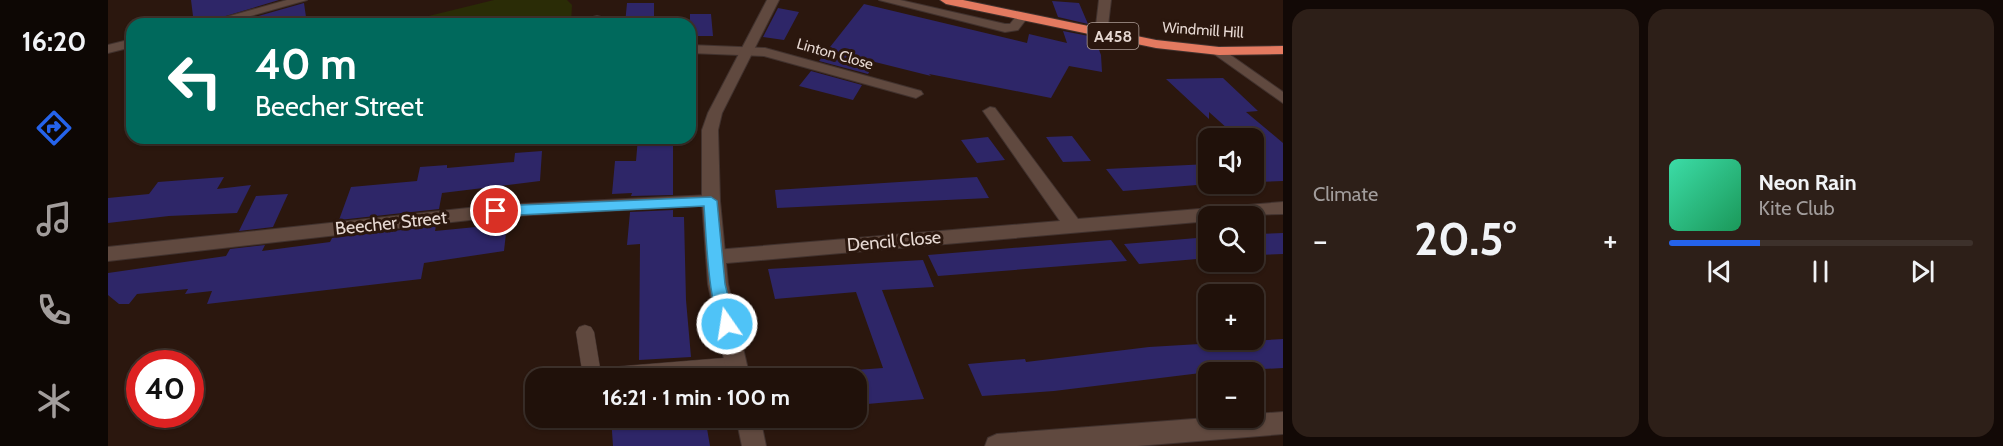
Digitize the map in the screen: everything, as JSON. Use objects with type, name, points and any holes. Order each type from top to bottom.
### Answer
[{"type":"highway","name":"Windmill Hill","points":[[946,0],[1156,44],[1219,51],[1283,50]]},
{"type":"street","points":[[229,18],[301,0]]},
{"type":"street","points":[[737,368],[718,284],[711,201],[710,130],[715,113],[745,50],[773,0]]},
{"type":"street","points":[[885,0],[1005,28],[1014,27],[1022,17]]},
{"type":"street","points":[[1101,34],[1105,0]]},
{"type":"street","points":[[108,49],[126,44]]},
{"type":"street","name":"Linton Close","points":[[696,49],[745,50],[794,59],[916,94]]},
{"type":"street","points":[[1219,51],[1283,99]]},
{"type":"street","points":[[990,111],[1073,226]]},
{"type":"street","name":"Beecher Street","points":[[108,254],[496,211],[711,201]]},
{"type":"street","name":"Dencil Close","points":[[716,257],[1283,208]]},
{"type":"street","points":[[997,446],[1283,423]]},
{"type":"street","points":[[750,428],[754,446]]},
{"type":"lane","points":[[585,332],[591,368]]},
{"type":"green space","points":[[494,0],[567,0],[572,5],[571,18],[420,18]]},
{"type":"building","points":[[191,0],[279,0],[219,18],[193,18]]},
{"type":"building","points":[[1052,1],[1079,3],[1088,24],[1058,17]]},
{"type":"building","points":[[304,3],[306,18],[251,18]]},
{"type":"building","points":[[627,3],[654,3],[654,18],[626,18]]},
{"type":"building","points":[[864,4],[1027,43],[1029,34],[1067,43],[1063,31],[1094,37],[1101,55],[1102,72],[1069,66],[1051,98],[929,74],[931,76],[875,62],[868,74],[819,61]]},
{"type":"building","points":[[778,8],[799,12],[784,40],[763,37]]},
{"type":"building","points":[[690,14],[711,14],[713,36],[696,36],[696,18],[690,18]]},
{"type":"building","points":[[811,71],[862,85],[853,100],[799,86]]},
{"type":"building","points":[[1223,78],[1258,111],[1246,112],[1283,143],[1283,181],[1264,182],[1264,128],[1227,128],[1209,112],[1209,119],[1166,79]]},
{"type":"building","points":[[1072,136],[1091,161],[1063,162],[1046,137]]},
{"type":"building","points":[[988,137],[1005,160],[977,163],[961,140]]},
{"type":"building","points":[[637,144],[673,144],[673,195],[612,194],[615,161],[636,161]]},
{"type":"building","points":[[542,151],[540,181],[442,193],[439,209],[339,220],[351,187],[417,181],[420,167],[447,165],[447,168],[514,162],[515,153]]},
{"type":"building","points":[[1198,165],[1198,185],[1123,191],[1106,169]]},
{"type":"building","points":[[224,177],[217,189],[251,185],[237,213],[169,216],[108,223],[108,198],[149,194],[158,182]]},
{"type":"building","points":[[977,177],[989,198],[777,208],[775,190]]},
{"type":"building","points":[[288,194],[273,227],[239,231],[256,196]]},
{"type":"building","points":[[673,210],[673,217],[684,217],[686,300],[691,357],[639,360],[640,244],[627,245],[630,212]]},
{"type":"building","points":[[507,224],[504,251],[424,263],[421,279],[207,304],[212,291],[185,294],[188,289],[137,294],[129,304],[119,304],[108,295],[108,273],[226,256],[230,249],[265,245],[262,251],[330,242],[332,238],[436,226],[435,231]]},
{"type":"building","points":[[1283,233],[1283,254],[1264,255],[1264,234]]},
{"type":"building","points":[[1198,238],[1198,259],[1139,264],[1124,244]]},
{"type":"building","points":[[1111,240],[1127,261],[938,276],[928,255]]},
{"type":"building","points":[[923,260],[934,287],[882,290],[924,399],[867,404],[867,369],[883,368],[856,292],[775,299],[768,269]]},
{"type":"building","points":[[1283,339],[1283,368],[1264,369],[1264,362],[1198,362],[1198,373],[1054,391],[982,396],[968,364],[1025,359],[1026,362],[1149,347],[1198,344],[1198,350],[1264,350],[1264,340]]},
{"type":"building","points":[[612,428],[707,428],[710,446],[613,446]]},
{"type":"route","points":[[496,211],[711,201],[718,284],[727,324]]}]
